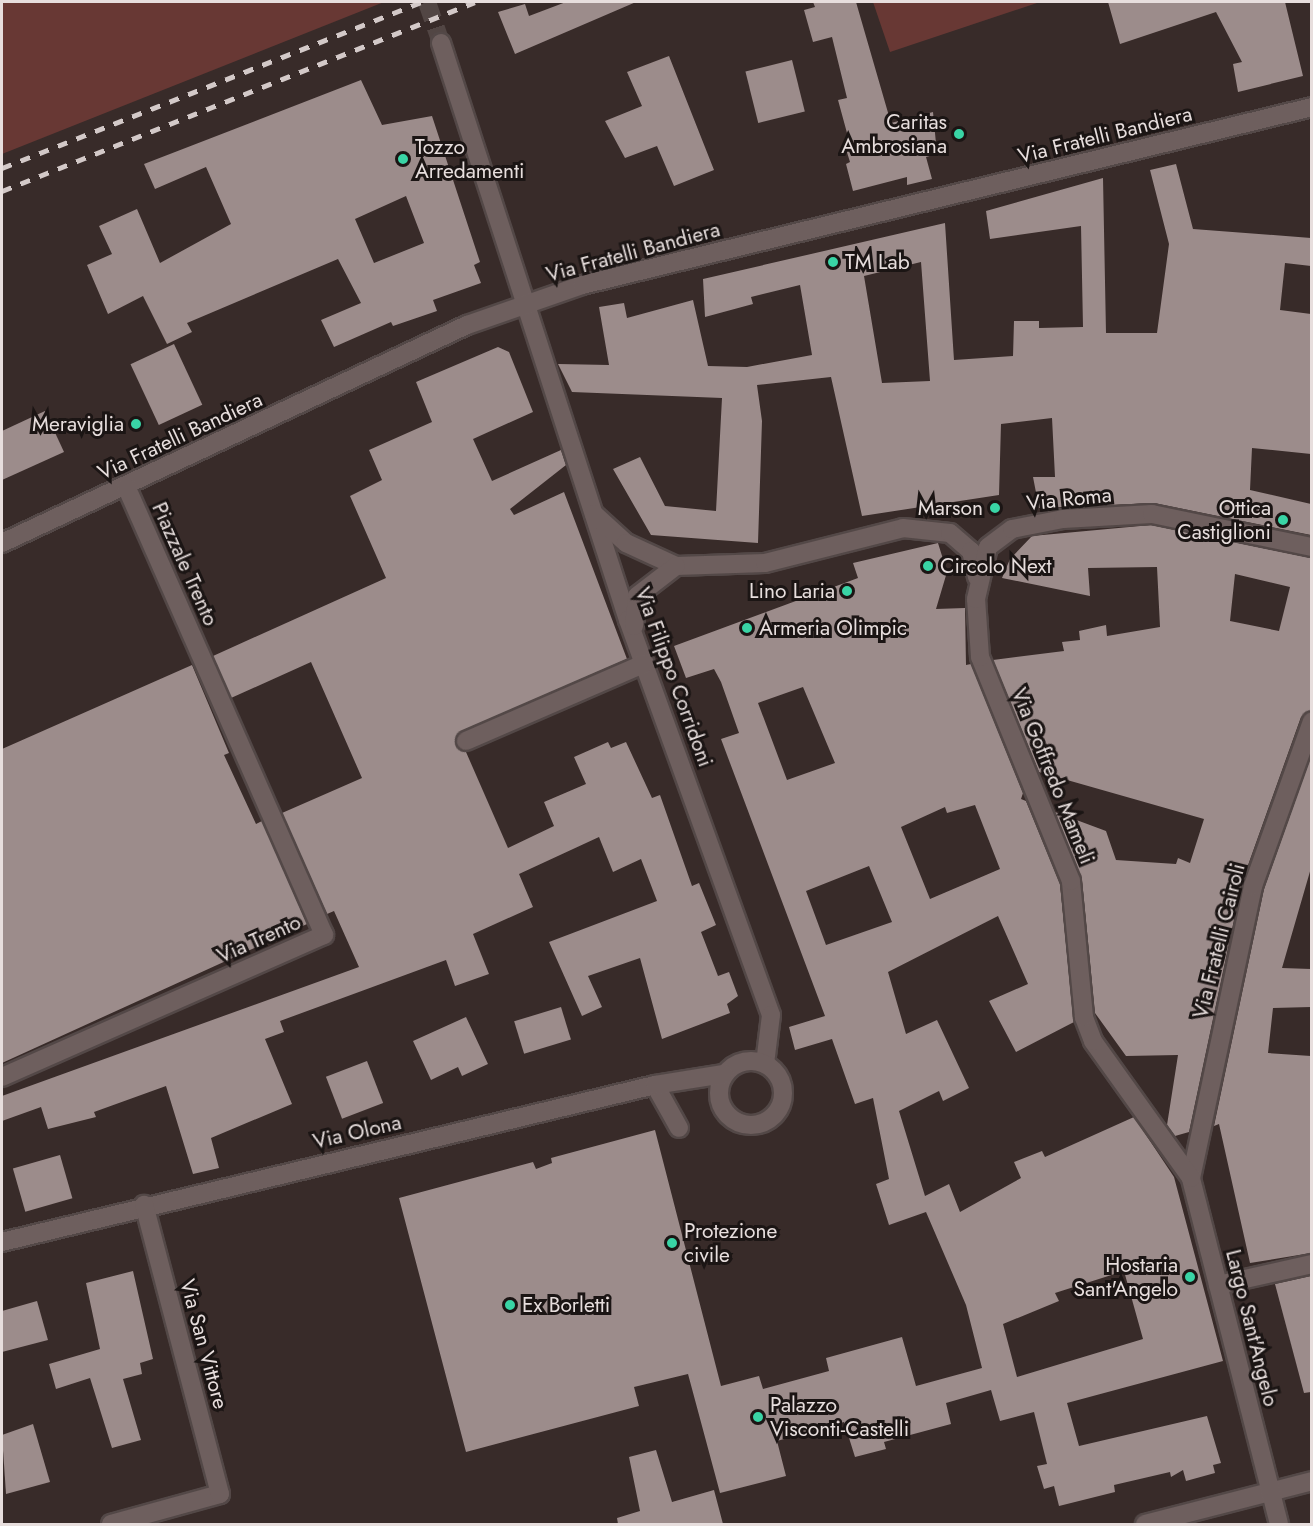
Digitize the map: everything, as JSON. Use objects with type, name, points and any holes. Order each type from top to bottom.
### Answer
[{"type":"street","name":"Via Filippo Corridoni","points":[[441,43],[524,305],[634,634],[771,1015],[765,1064]]},
{"type":"street","name":"Via Fratelli Bandiera","points":[[2,543],[468,326],[582,285],[1311,107]]},
{"type":"street","name":"Piazzale Trento","points":[[126,487],[202,659]]},
{"type":"street","points":[[593,513],[627,543],[676,566],[765,563],[903,528],[950,533],[971,551],[977,579]]},
{"type":"street","name":"Via Roma","points":[[977,579],[988,547],[1012,529],[1063,519],[1152,514],[1311,547]]},
{"type":"street","points":[[634,634],[637,596],[676,566]]},
{"type":"street","name":"Via Goffredo Mameli","points":[[977,579],[980,657],[1071,882],[1084,1017],[1093,1041],[1170,1145],[1191,1178]]},
{"type":"street","name":"Via Trento","points":[[2,1077],[324,935],[202,659]]},
{"type":"street","points":[[466,741],[645,663]]},
{"type":"street","name":"Via Fratelli Cairoli","points":[[1191,1178],[1253,886],[1311,721]]},
{"type":"street","points":[[747,1060],[765,1064],[783,1089],[778,1109],[763,1123],[742,1124],[725,1113],[718,1094],[724,1074],[747,1060]]},
{"type":"street","name":"Via Olona","points":[[2,1242],[144,1205],[655,1085],[724,1074]]},
{"type":"street","points":[[655,1085],[679,1128]]},
{"type":"street","points":[[1170,1145],[1186,1150],[1198,1142]]},
{"type":"street","name":"Largo Sant'Angelo","points":[[1191,1178],[1279,1524]]},
{"type":"street","name":"Via San Vittore","points":[[111,1524],[220,1494],[144,1205]]},
{"type":"street","points":[[1218,1285],[1311,1264]]},
{"type":"street","points":[[1145,1524],[1311,1481]]},
{"type":"shaded area","points":[[2,2],[384,2],[2,154]]},
{"type":"shaded area","points":[[873,2],[1040,2],[890,52]]},
{"type":"building","points":[[566,2],[636,2],[515,54],[498,12],[525,4],[529,16]]},
{"type":"building","points":[[813,2],[856,2],[891,123],[933,112],[937,154],[926,157],[932,179],[907,185],[907,177],[853,191],[846,164],[850,162],[845,146],[850,144],[838,100],[847,98],[832,37],[813,42],[804,10],[815,7]]},
{"type":"building","points":[[1108,2],[1285,2],[1303,76],[1238,92],[1233,64],[1242,62],[1216,12],[1120,44]]},
{"type":"building","points":[[669,56],[714,170],[674,186],[657,146],[625,158],[605,121],[642,106],[627,72]]},
{"type":"building","points":[[792,60],[805,111],[758,123],[745,72]]},
{"type":"building","points":[[361,80],[382,125],[432,116],[480,262],[474,265],[481,283],[433,300],[437,311],[393,326],[391,322],[334,347],[321,320],[361,303],[338,259],[187,323],[192,332],[167,344],[143,296],[108,314],[87,265],[112,254],[99,226],[137,209],[160,263],[231,224],[206,167],[155,189],[144,164]],"holes":[[[406,196],[424,243],[374,263],[355,219]]]},
{"type":"building","points":[[1176,164],[1193,229],[1311,238],[1311,266],[1285,263],[1280,310],[1311,314],[1311,454],[1252,448],[1250,490],[1311,504],[1311,535],[1154,503],[1039,508],[1033,477],[1055,477],[1052,418],[1001,424],[999,495],[862,516],[831,377],[757,385],[762,421],[758,543],[651,535],[613,469],[640,457],[665,506],[716,511],[722,398],[572,392],[558,364],[609,365],[599,307],[624,303],[627,318],[693,300],[708,366],[747,367],[812,355],[800,285],[751,297],[753,304],[705,317],[703,279],[945,223],[954,360],[1013,356],[1014,321],[1039,321],[1039,328],[1083,327],[1081,226],[990,239],[986,211],[1103,178],[1106,333],[1157,333],[1169,244],[1150,170]],"holes":[[[921,262],[930,381],[882,383],[864,276]]]},
{"type":"building","points":[[174,344],[202,405],[159,425],[130,364]]},
{"type":"building","points":[[498,347],[509,352],[533,412],[473,439],[492,481],[561,450],[566,465],[510,509],[514,515],[564,492],[627,659],[462,731],[456,745],[466,752],[508,848],[554,826],[544,802],[586,784],[574,757],[608,742],[611,748],[626,742],[652,798],[660,795],[692,886],[699,883],[716,925],[701,932],[718,976],[729,972],[738,996],[727,1004],[730,1013],[662,1039],[640,958],[588,976],[602,1007],[582,1016],[549,942],[657,901],[641,859],[613,872],[599,837],[519,874],[533,907],[473,934],[489,974],[455,986],[446,960],[280,1021],[284,1032],[265,1039],[292,1104],[211,1138],[219,1168],[193,1174],[166,1086],[94,1112],[96,1117],[48,1129],[41,1107],[2,1121],[2,1096],[359,967],[334,911],[327,914],[282,813],[362,778],[311,662],[231,698],[213,656],[386,578],[350,496],[382,480],[369,450],[432,422],[416,382]]},
{"type":"building","points":[[45,411],[64,452],[2,480],[2,431]]},
{"type":"building","points":[[1151,525],[1311,558],[1311,710],[1301,717],[1242,882],[1189,1132],[1175,1136],[1167,1125],[1178,1055],[1126,1056],[1095,1013],[1082,880],[1055,812],[1106,831],[1116,860],[1176,864],[1178,858],[1190,863],[1204,819],[1039,772],[993,660],[1064,651],[1062,642],[1080,640],[1079,631],[1106,625],[1107,636],[1160,627],[1157,567],[1088,568],[1090,596],[1002,578],[1010,559],[1032,536]],"holes":[[[1235,574],[1290,587],[1279,631],[1230,621]]]},
{"type":"building","points":[[938,543],[947,572],[936,609],[965,608],[966,665],[971,664],[1023,793],[1021,799],[1026,801],[1060,884],[1074,1022],[1016,1052],[989,1001],[1028,984],[998,916],[888,972],[906,1034],[937,1020],[969,1088],[943,1101],[939,1091],[899,1111],[925,1196],[949,1184],[960,1212],[1021,1178],[1014,1162],[1042,1151],[1045,1157],[1134,1117],[1174,1177],[1223,1361],[1067,1403],[1079,1446],[1207,1416],[1221,1463],[1213,1465],[1215,1473],[1186,1481],[1183,1470],[1171,1477],[1170,1472],[1114,1485],[1115,1492],[1059,1506],[1054,1486],[1044,1489],[1037,1466],[1047,1464],[1034,1412],[1000,1421],[991,1390],[946,1403],[951,1424],[884,1442],[886,1449],[855,1457],[844,1422],[777,1441],[786,1476],[720,1493],[688,1374],[634,1387],[639,1406],[466,1452],[399,1198],[533,1162],[536,1169],[552,1163],[551,1158],[655,1130],[721,1386],[759,1376],[763,1389],[829,1371],[826,1358],[902,1337],[916,1386],[982,1368],[966,1305],[926,1212],[889,1225],[876,1184],[889,1179],[873,1098],[855,1104],[832,1039],[795,1050],[789,1027],[825,1016],[721,739],[739,733],[721,682],[714,669],[686,678],[674,646],[858,578],[853,563]],"holes":[[[803,687],[835,763],[787,780],[758,703]],[[975,805],[1000,869],[930,899],[901,827],[945,807],[947,813]],[[869,866],[892,922],[826,945],[806,891]],[[1124,1271],[1143,1339],[1017,1377],[1003,1324],[1059,1301],[1055,1293]]]},
{"type":"building","points":[[192,665],[229,753],[224,755],[256,824],[262,821],[307,924],[2,1063],[2,749]]},
{"type":"building","points":[[1311,756],[1311,868],[1282,968],[1311,969],[1311,1007],[1273,1008],[1268,1053],[1311,1056],[1311,1253],[1250,1263],[1219,1124],[1214,1126],[1264,889]]},
{"type":"building","points":[[561,1007],[571,1040],[524,1054],[514,1021]]},
{"type":"building","points":[[466,1017],[488,1064],[462,1076],[458,1067],[431,1080],[413,1041]]},
{"type":"building","points":[[367,1061],[383,1103],[342,1119],[326,1077]]},
{"type":"building","points":[[60,1155],[72,1198],[25,1212],[13,1169]]},
{"type":"building","points":[[133,1271],[153,1359],[140,1363],[142,1374],[123,1379],[141,1440],[112,1448],[90,1378],[56,1389],[49,1364],[100,1349],[86,1283]]},
{"type":"building","points":[[1311,1276],[1311,1392],[1304,1393],[1275,1284]]},
{"type":"building","points":[[37,1301],[48,1340],[2,1352],[2,1311]]},
{"type":"building","points":[[33,1424],[50,1482],[6,1494],[2,1435]]},
{"type":"building","points":[[656,1450],[672,1502],[714,1490],[723,1524],[618,1524],[617,1518],[640,1511],[629,1457]]},
{"type":"tunnel","points":[[427,2],[441,43]]},
{"type":"railway","points":[[2,168],[421,2]]},
{"type":"railway","points":[[2,191],[475,2]]},
{"type":"place","name":"Caritas Ambrosiana","points":[[959,134]]},
{"type":"place","name":"Tozzo Arredamenti","points":[[403,159]]},
{"type":"place","name":"TM Lab","points":[[833,262]]},
{"type":"place","name":"Meraviglia","points":[[136,424]]},
{"type":"place","name":"Marson","points":[[995,508]]},
{"type":"place","name":"Ottica Castiglioni","points":[[1283,520]]},
{"type":"place","name":"Circolo Next","points":[[928,566]]},
{"type":"place","name":"Lino Laria","points":[[847,591]]},
{"type":"place","name":"Armeria Olimpic","points":[[747,628]]},
{"type":"place","name":"Protezione civile","points":[[672,1243]]},
{"type":"place","name":"Hostaria Sant'Angelo","points":[[1190,1277]]},
{"type":"place","name":"Ex Borletti","points":[[510,1305]]},
{"type":"place","name":"Palazzo Visconti-Castelli","points":[[758,1417]]}]
